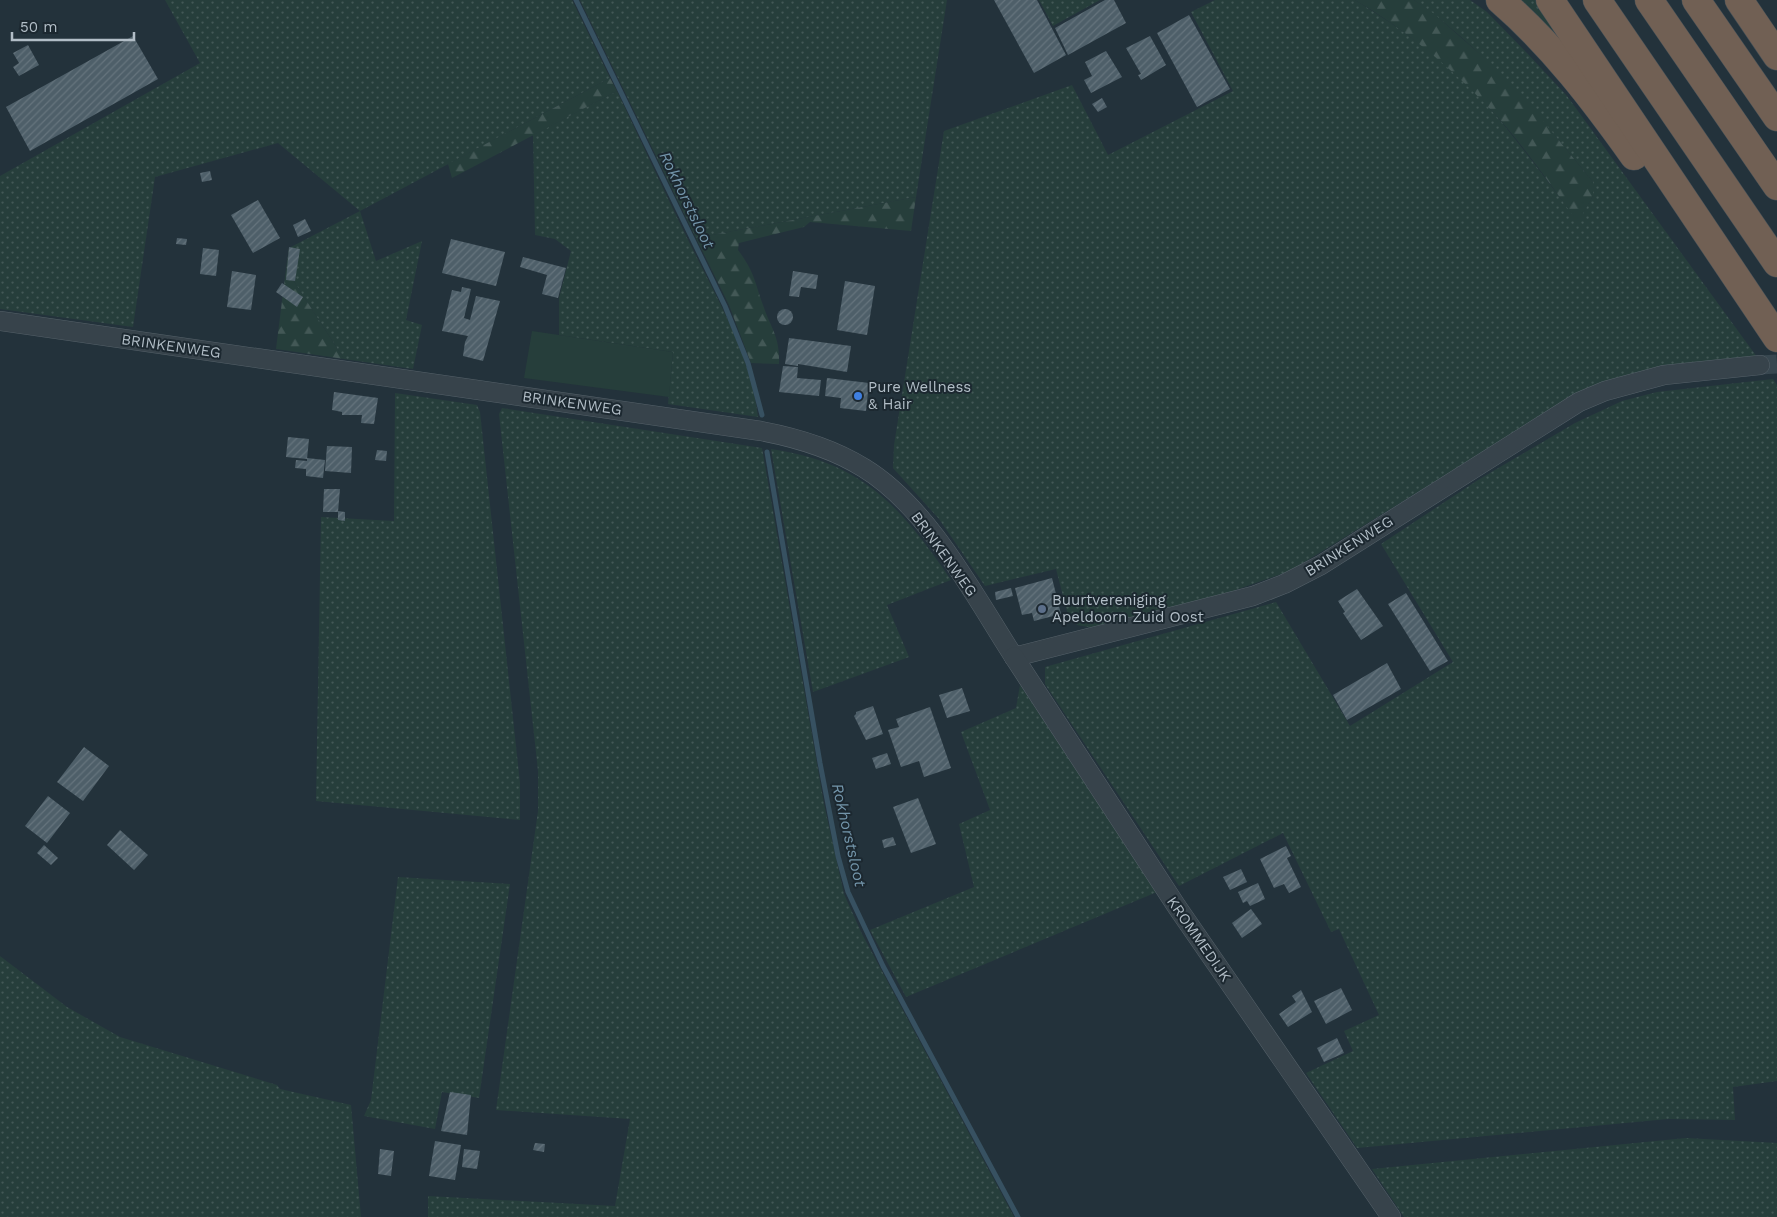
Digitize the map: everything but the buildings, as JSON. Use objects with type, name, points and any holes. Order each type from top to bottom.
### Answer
[{"type":"highway","points":[[1500,0],[1547,44],[1575,77],[1655,184],[1746,293]]},
{"type":"highway","points":[[1550,0],[1777,338]]},
{"type":"highway","points":[[1597,0],[1777,263]]},
{"type":"highway","points":[[1649,0],[1777,186]]},
{"type":"highway","points":[[1696,0],[1777,117]]},
{"type":"highway","points":[[1739,0],[1777,56]]},
{"type":"highway","points":[[1753,0],[1777,46]]},
{"type":"street","name":"BRINKENWEG","points":[[0,321],[761,431],[811,443],[836,452],[866,468],[907,503],[941,545],[1014,657],[1225,604],[1284,584],[1321,564],[1553,417],[1605,392],[1664,375],[1760,365]]},
{"type":"street","name":"KROMMEDIJK","points":[[1014,657],[1176,907],[1391,1217]]},
{"type":"green space","points":[[165,0],[572,0],[610,78],[360,211],[278,143],[155,177],[133,327],[0,309],[0,176],[200,63]]},
{"type":"green space","points":[[580,0],[947,0],[916,197],[696,238]]},
{"type":"green space","points":[[1039,0],[1100,0],[1053,26]]},
{"type":"green space","points":[[1215,0],[1355,0],[1415,41],[1464,81],[1526,152],[1578,221],[1593,196],[1593,182],[1531,108],[1488,62],[1465,40],[1414,0],[1470,0],[1487,12],[1567,96],[1757,357],[1679,365],[1520,429],[1290,571],[1227,593],[1093,628],[1077,625],[1068,615],[1056,569],[985,586],[939,519],[893,468],[894,445],[944,131],[1072,85],[1108,155],[1233,91],[1191,12]]},
{"type":"green space","points":[[1355,0],[1414,0],[1433,13],[1497,69],[1534,110],[1593,182],[1593,196],[1578,222],[1514,137],[1476,94],[1427,50]]},
{"type":"green space","points":[[1511,0],[1535,0],[1594,85]]},
{"type":"green space","points":[[610,78],[617,91],[452,178],[448,164]]},
{"type":"green space","points":[[617,91],[671,206],[722,306],[741,350],[754,394],[758,417],[668,404],[673,352],[559,335],[559,298],[571,251],[555,239],[535,235],[533,135]]},
{"type":"green space","points":[[916,197],[911,231],[810,222],[804,227],[739,243],[738,250],[754,277],[776,339],[779,354],[779,364],[751,363],[729,305],[696,238]]},
{"type":"green space","points":[[360,211],[376,261],[422,241],[406,320],[422,325],[413,369],[344,359],[286,269],[289,248]]},
{"type":"green space","points":[[286,269],[344,359],[276,349]]},
{"type":"green space","points":[[532,331],[673,352],[669,397],[524,378]]},
{"type":"green space","points":[[1773,379],[1777,385],[1777,1081],[1733,1087],[1735,1120],[1668,1119],[1357,1148],[1306,1073],[1353,1051],[1344,1031],[1379,1015],[1339,929],[1331,932],[1283,833],[1179,886],[1045,684],[1045,667],[1276,602],[1350,726],[1453,662],[1381,544],[1478,480],[1575,423],[1622,401],[1657,392]]},
{"type":"green space","points":[[395,393],[477,405],[480,412],[520,783],[520,820],[316,801],[321,517],[394,521]]},
{"type":"green space","points":[[502,408],[762,448],[824,804],[844,894],[862,934],[1014,1217],[428,1217],[428,1196],[615,1206],[630,1119],[496,1110],[538,811],[538,771],[499,414]]},
{"type":"green space","points":[[771,449],[803,455],[831,465],[855,477],[877,492],[915,531],[951,580],[887,605],[909,657],[813,692]]},
{"type":"green space","points":[[1020,685],[1157,892],[906,997],[870,930],[974,887],[959,824],[990,810],[961,732],[1016,708]]},
{"type":"green space","points":[[398,877],[510,884],[479,1098],[442,1092],[435,1129],[364,1116],[371,1100]]},
{"type":"green space","points":[[0,956],[67,1007],[120,1037],[277,1085],[280,1089],[351,1105],[361,1217],[0,1217]]},
{"type":"green space","points":[[1686,1138],[1777,1143],[1777,1217],[1404,1217],[1372,1169]]},
{"type":"waterway","name":"Rokhorstsloot","points":[[576,0],[725,306],[748,363],[762,415]]},
{"type":"waterway","name":"Rokhorstsloot","points":[[767,452],[820,763],[838,856],[848,892],[883,966],[1018,1217]]},
{"type":"tunnel","points":[[1760,365],[1777,364]]},
{"type":"place","name":"Pure Wellness & Hair","points":[[858,396]]},
{"type":"place","name":"Buurtvereniging Apeldoorn Zuid Oost","points":[[1042,609]]}]
